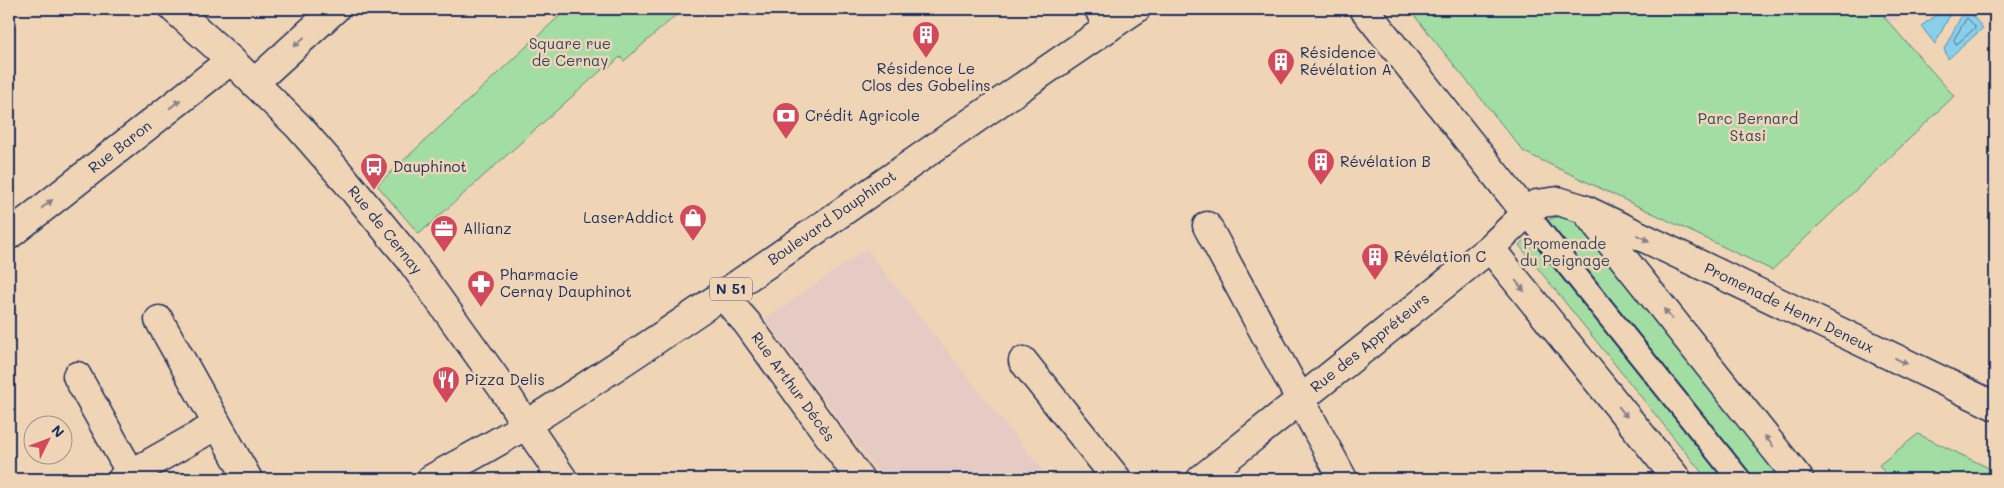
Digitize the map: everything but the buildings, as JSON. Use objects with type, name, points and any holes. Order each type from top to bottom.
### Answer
[{"type":"street","points":[[254,83],[335,9]]},
{"type":"street","name":"Boulevard Dauphinot","points":[[526,425],[723,296],[956,131],[1104,18],[1136,9]]},
{"type":"street","points":[[1364,9],[1531,208],[1739,479]]},
{"type":"street","name":"Rue de Cernay","points":[[184,12],[304,134],[409,258],[503,389],[563,479]]},
{"type":"street","name":"Rue Baron","points":[[9,235],[231,60]]},
{"type":"street","points":[[1531,208],[1558,201],[1584,209],[1800,479]]},
{"type":"street","name":"Rue des Appréteurs","points":[[1201,479],[1490,248],[1531,208]]},
{"type":"street","name":"Promenade Henri Deneux","points":[[1584,209],[1995,406]]},
{"type":"street","points":[[1207,226],[1343,479]]},
{"type":"street","points":[[1490,248],[1677,479]]},
{"type":"street","name":"Rue Arthur Décès","points":[[723,296],[747,323],[860,479]]},
{"type":"street","points":[[159,320],[248,479]]},
{"type":"street","points":[[1023,361],[1117,479]]},
{"type":"street","points":[[77,376],[129,478],[217,425]]},
{"type":"street","name":"N 51","points":[[431,479],[526,425]]},
{"type":"shaded area","points":[[1876,9],[1908,9],[1889,24]]},
{"type":"shaded area","points":[[866,249],[1050,479],[883,479],[765,319]]},
{"type":"green space","name":"Square rue de Cernay","points":[[567,9],[683,9],[624,61],[620,57],[607,69],[605,67],[419,234],[377,185]]},
{"type":"green space","name":"Parc Bernard Stasi","points":[[1409,9],[1893,9],[1884,17],[1954,96],[1772,270],[1524,152]]},
{"type":"green space","name":"Promenade du Peignage","points":[[1564,215],[1578,218],[1783,479],[1707,479],[1519,245],[1550,219]]},
{"type":"green space","points":[[1918,434],[1995,471],[1995,479],[1890,479],[1879,465]]},
{"type":"water","points":[[1945,9],[1953,9],[1935,44],[1921,26]]},
{"type":"water","points":[[1965,9],[1983,28],[1948,59],[1944,49]]},
{"type":"place","name":"Résidence Le Clos des Gobelins","points":[[926,59]]},
{"type":"place","name":"Résidence Révélation A","points":[[1281,86]]},
{"type":"place","name":"Crédit Agricole","points":[[786,140]]},
{"type":"place","name":"Révélation B","points":[[1321,186]]},
{"type":"place","name":"Dauphinot","points":[[374,191]]},
{"type":"place","name":"LaserAddict","points":[[693,242]]},
{"type":"place","name":"Allianz","points":[[444,253]]},
{"type":"place","name":"Révélation C","points":[[1375,281]]},
{"type":"place","name":"Pharmacie Cernay Dauphinot","points":[[481,308]]},
{"type":"place","name":"Pizza Delis","points":[[446,404]]}]
